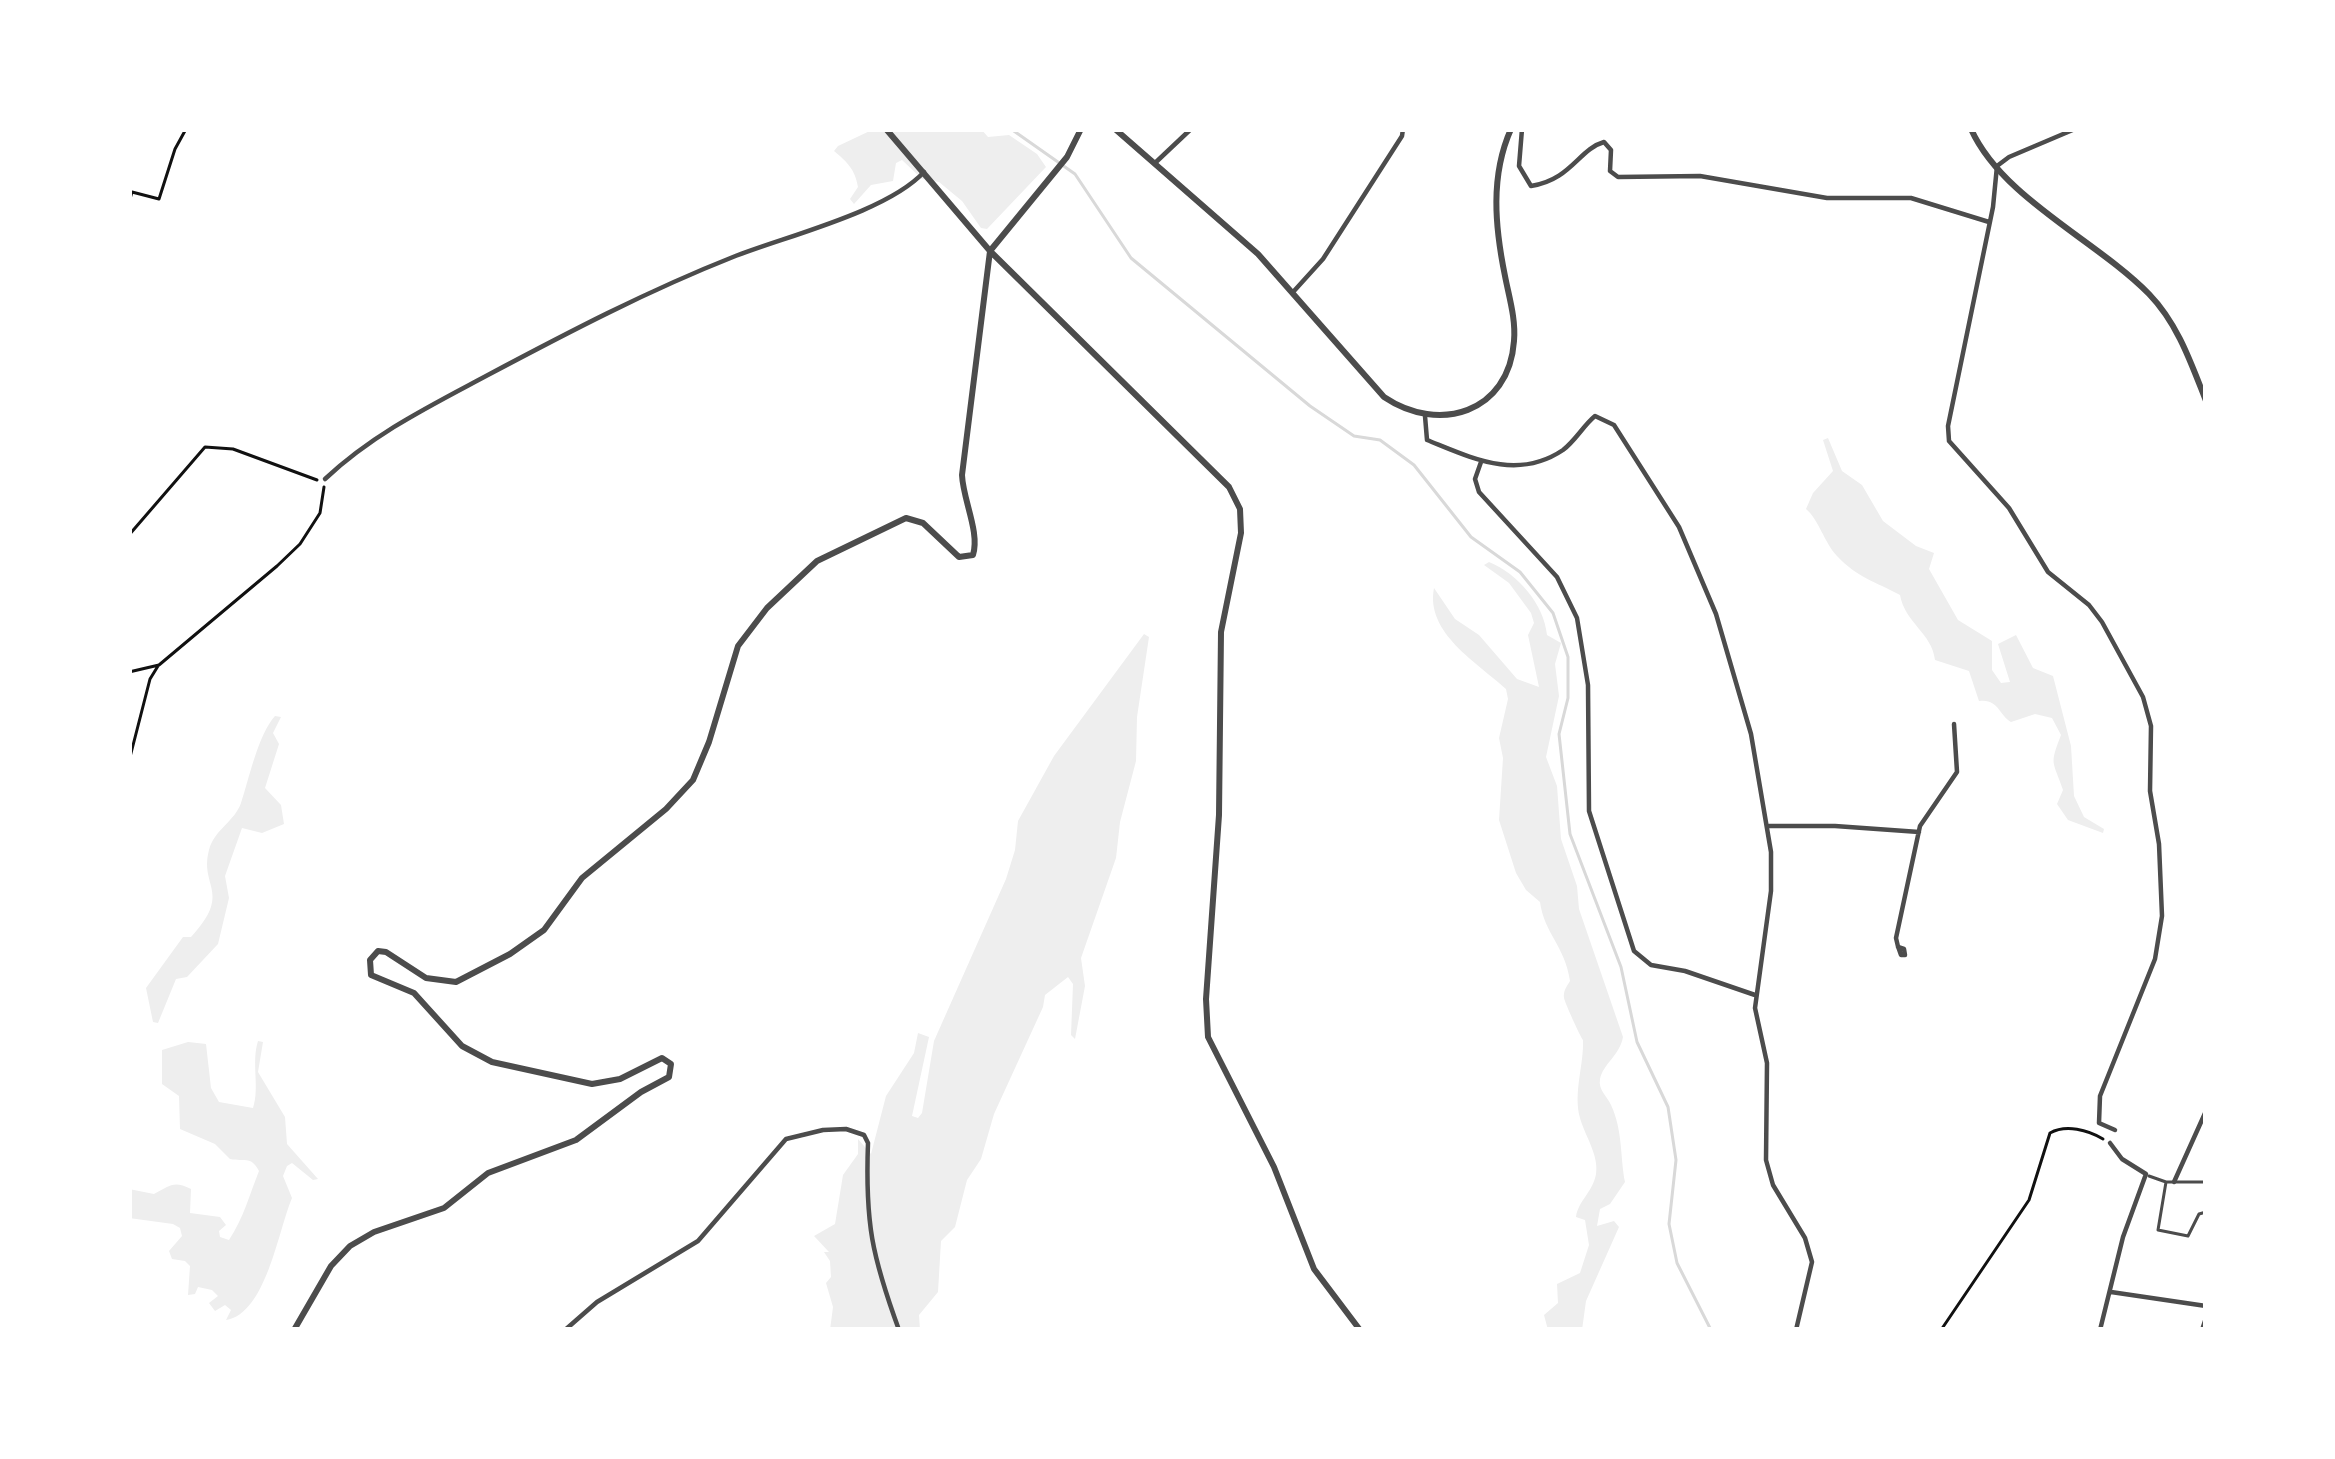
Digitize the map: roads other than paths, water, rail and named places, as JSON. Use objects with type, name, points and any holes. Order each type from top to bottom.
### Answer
[{"type":"street","points":[[886,129],[990,251],[1229,487],[1240,509],[1221,632],[1219,815],[1206,1000],[1208,1037],[1274,1167],[1314,1269],[1360,1330]]},
{"type":"street","points":[[294,1330],[331,1266],[350,1246],[374,1232],[444,1208],[488,1173],[587,1135],[641,1092],[669,1077],[671,1064],[662,1058],[620,1079],[592,1084],[481,1058],[451,1037],[414,993],[370,975],[370,959],[378,951],[386,952],[426,978],[457,982],[544,930],[582,878],[682,794],[701,763],[738,646],[767,608],[817,561],[906,518],[923,523],[958,557],[973,555],[976,546],[962,475],[990,251],[1067,157],[1081,129]]},
{"type":"street","points":[[1115,129],[1224,221],[1294,291],[1373,387],[1396,406],[1425,416],[1450,416],[1477,405],[1503,379],[1511,361],[1514,325],[1496,213],[1498,173],[1511,129]]},
{"type":"street","points":[[1155,163],[1191,129]]},
{"type":"street","points":[[1294,291],[1323,259],[1403,129]]},
{"type":"street","points":[[1522,129],[1519,166],[1531,187],[1572,169],[1593,145],[1604,142],[1611,150],[1610,171],[1618,177],[1700,176],[1827,198],[1912,198],[1990,222]]},
{"type":"street","points":[[1971,129],[1996,166],[2149,294],[2177,333],[2206,401]]},
{"type":"street","points":[[2075,129],[1996,166],[1990,222],[1948,426],[1949,441],[2009,508],[2048,572],[2089,605],[2102,622],[2143,697],[2151,725],[2150,791],[2159,844],[2162,916],[2155,959],[2100,1096],[2099,1123],[2115,1130]]},
{"type":"street","points":[[325,479],[406,418],[596,316],[742,253],[855,212],[913,184],[924,172]]},
{"type":"street","points":[[1425,416],[1427,440],[1502,466],[1548,458],[1579,436],[1595,416],[1604,417],[1622,436],[1679,527],[1716,614],[1736,671],[1766,826],[1771,891],[1756,1024],[1767,1063],[1766,1160],[1773,1185],[1805,1238],[1812,1262],[1796,1330]]},
{"type":"street","points":[[1481,462],[1475,479],[1479,492],[1557,578],[1577,618],[1588,685],[1589,811],[1634,951],[1652,965],[1757,996]]},
{"type":"street","points":[[1898,947],[1901,908],[1918,832],[1957,772],[1954,724]]},
{"type":"street","points":[[1766,826],[1918,832]]},
{"type":"street","points":[[2170,1182],[2206,1111]]},
{"type":"street","points":[[565,1330],[597,1302],[698,1241],[786,1139],[846,1129],[864,1135],[868,1143],[868,1230],[874,1264],[899,1330]]},
{"type":"street","points":[[2100,1330],[2122,1237],[2146,1174],[2122,1159],[2110,1143]]},
{"type":"street","points":[[2111,1292],[2206,1306]]},
{"type":"street","points":[[2203,1330],[2206,1318]]},
{"type":"lane","points":[[2146,1174],[2170,1182],[2206,1182]]},
{"type":"lane","points":[[2170,1182],[2158,1230],[2188,1236],[2199,1214],[2206,1212]]},
{"type":"waterway","points":[[1011,129],[1075,174],[1131,258],[1310,406],[1354,436],[1380,440],[1414,465],[1471,537],[1520,572],[1553,613],[1568,657],[1568,698],[1559,734],[1570,834],[1621,967],[1637,1042],[1668,1107],[1676,1160],[1669,1224],[1677,1263],[1711,1330]]}]
